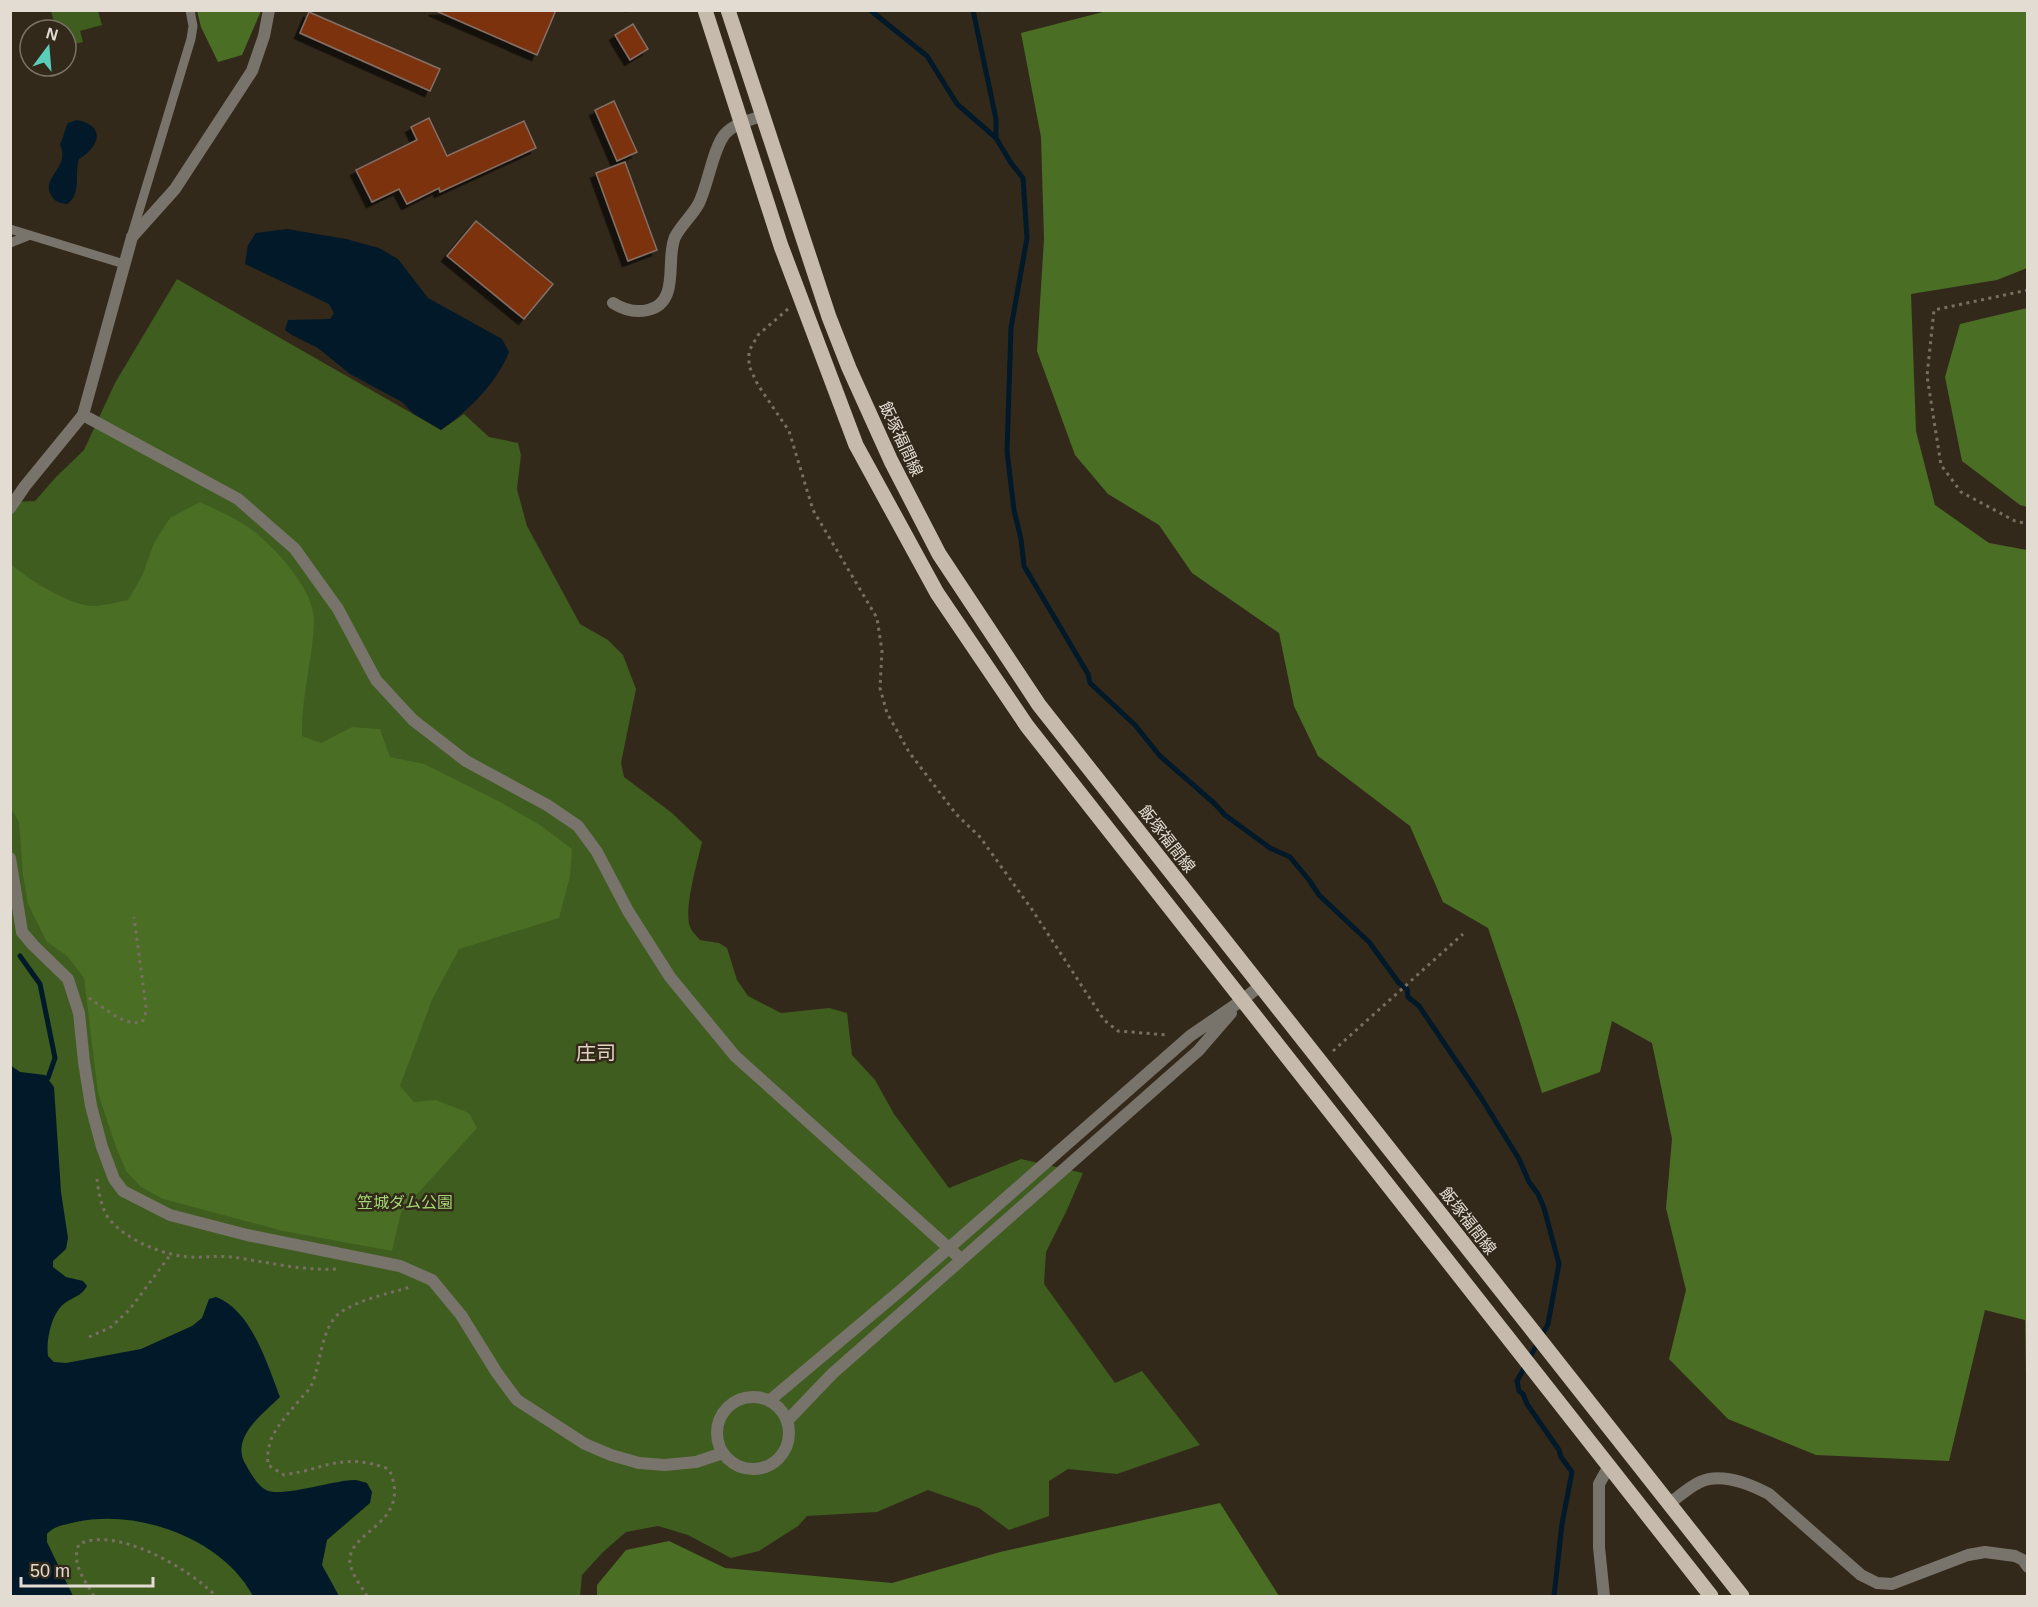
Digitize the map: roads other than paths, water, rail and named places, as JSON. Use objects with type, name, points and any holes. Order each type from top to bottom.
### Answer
[{"type":"main road","points":[[705,10],[782,246],[856,445],[937,593],[1027,726],[1711,1596]]},
{"type":"main road","name":"飯塚福間線","points":[[728,10],[829,317],[891,461],[939,554],[1039,705],[1742,1596]]},
{"type":"street","points":[[10,508],[83,415],[132,237],[175,189],[252,71],[264,36],[269,10]]},
{"type":"street","points":[[613,303],[625,310],[643,311],[652,309],[663,301],[670,284],[674,238],[698,205],[725,134],[741,123],[762,116]]},
{"type":"street","points":[[83,415],[238,499],[295,549],[338,609],[376,680],[413,720],[466,761],[546,805],[578,826],[597,852],[628,911],[670,977],[735,1056],[961,1259]]},
{"type":"street","points":[[10,858],[22,932],[68,979],[79,1013],[91,1106],[114,1179],[123,1191],[170,1215],[247,1235],[400,1266],[432,1280],[461,1315],[497,1373],[517,1400],[585,1444],[610,1455],[639,1464],[665,1465],[696,1462],[723,1453]]},
{"type":"street","points":[[769,1401],[1190,1036],[1260,986]]},
{"type":"street","points":[[787,1421],[832,1374],[1198,1051],[1241,1001]]},
{"type":"street","points":[[745,1397],[769,1401],[782,1411],[787,1421],[788,1443],[783,1454],[775,1462],[753,1469],[731,1462],[718,1444],[717,1424],[727,1407],[745,1397]]},
{"type":"street","points":[[1604,1596],[1599,1547],[1599,1484],[1609,1466]]},
{"type":"street","points":[[1669,1504],[1701,1481],[1727,1479],[1752,1485],[1768,1494],[1861,1575],[1877,1583],[1892,1584],[1968,1555],[1985,1552],[2015,1556],[2023,1560],[2028,1567]]},
{"type":"lane","points":[[132,237],[191,39],[193,26],[190,10]]},
{"type":"lane","points":[[10,228],[124,264]]},
{"type":"lane","points":[[10,243],[30,235]]},
{"type":"water","points":[[77,120],[93,127],[97,137],[91,149],[79,159],[76,190],[72,200],[67,204],[59,203],[51,195],[50,181],[62,159],[60,144],[68,123]]},
{"type":"water","points":[[287,229],[346,239],[379,248],[398,259],[428,298],[502,339],[509,352],[497,375],[471,405],[441,430],[414,414],[402,402],[350,374],[318,348],[292,335],[285,330],[288,320],[330,319],[334,313],[329,304],[245,264],[248,245],[256,233]]},
{"type":"water","points":[[10,1065],[20,1072],[45,1075],[54,1087],[61,1192],[68,1238],[66,1249],[53,1261],[53,1267],[66,1277],[83,1281],[87,1286],[56,1313],[49,1335],[48,1356],[54,1362],[66,1363],[141,1349],[192,1326],[202,1318],[209,1299],[216,1297],[239,1313],[256,1339],[280,1397],[250,1427],[242,1445],[242,1455],[254,1479],[263,1488],[273,1492],[354,1480],[367,1483],[372,1492],[370,1503],[327,1540],[322,1565],[339,1596],[253,1596],[239,1576],[221,1558],[200,1544],[176,1532],[151,1524],[100,1519],[60,1526],[47,1534],[47,1542],[73,1596],[11,1596]]},
{"type":"waterway","points":[[870,10],[927,56],[957,104],[996,138],[1023,178],[1027,238],[1011,328],[1007,451],[1014,510],[1024,566],[1088,674],[1090,683],[1135,725],[1160,756],[1225,815],[1270,848],[1290,857],[1319,895],[1369,942],[1399,983],[1407,989],[1408,997],[1419,1006],[1480,1096],[1538,1194],[1559,1264],[1548,1324],[1517,1381],[1519,1391],[1572,1472],[1562,1524],[1554,1596]]},
{"type":"waterway","points":[[973,10],[996,119],[996,138]]},
{"type":"waterway","points":[[20,956],[40,984],[55,1058],[48,1078]]},
{"type":"district","name":"庄司","points":[[596,1053]]},
{"type":"park label","name":"笠城ダム公園","points":[[405,1202]]}]
